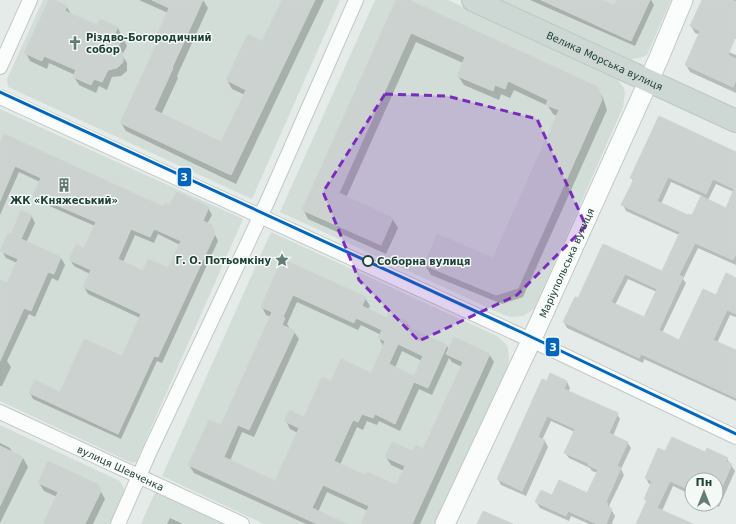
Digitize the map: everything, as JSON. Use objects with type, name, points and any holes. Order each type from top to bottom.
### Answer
[{"type":"main road","name":"Велика Морська вулиця","points":[[473,0],[736,121]]},
{"type":"street","points":[[0,67],[30,0]]},
{"type":"street","points":[[118,524],[260,216],[356,0]]},
{"type":"street","name":"Маріупольська вулиця","points":[[445,524],[531,341],[683,0]]},
{"type":"street","points":[[0,97],[736,437]]},
{"type":"street","name":"вулиця Шевченка","points":[[0,412],[242,524]]},
{"type":"highlighted area","points":[[385,94],[447,96],[537,119],[586,226],[517,295],[419,341],[359,280],[323,192]]},
{"type":"shaded area","points":[[43,0],[340,0],[252,199],[8,87],[7,79]]},
{"type":"shaded area","points":[[375,0],[448,0],[609,74],[617,79],[624,88],[625,93],[623,107],[535,307],[523,316],[511,317],[504,315],[280,212]]},
{"type":"shaded area","points":[[500,0],[671,0],[647,55],[640,58],[630,59]]},
{"type":"shaded area","points":[[0,109],[243,219],[136,462],[132,463],[0,401]]},
{"type":"shaded area","points":[[271,232],[497,336],[506,344],[508,348],[508,366],[438,524],[264,524],[162,476]]},
{"type":"shaded area","points":[[0,425],[120,481],[124,489],[123,497],[110,524],[0,524]]},
{"type":"shaded area","points":[[156,490],[230,524],[141,524]]},
{"type":"building","name":"Різдво-Богородичний собор","points":[[49,0],[55,0],[67,6],[65,11],[97,25],[100,19],[118,27],[115,33],[123,37],[118,47],[123,54],[123,62],[117,68],[108,70],[102,82],[94,79],[91,85],[73,77],[76,70],[44,56],[42,61],[24,53]]},
{"type":"building","points":[[152,0],[203,0],[154,110],[221,142],[246,90],[226,80],[248,34],[262,41],[282,0],[315,0],[231,175],[120,123],[158,41],[155,40],[169,8]]},
{"type":"building","points":[[396,0],[409,0],[598,87],[602,100],[518,288],[496,295],[424,265],[437,234],[493,258],[559,110],[546,105],[548,100],[508,81],[505,89],[495,85],[493,91],[457,76],[465,57],[411,33],[339,193],[393,218],[381,245],[302,210]]},
{"type":"building","points":[[541,0],[602,0],[614,5],[617,0],[650,0],[631,41]]},
{"type":"building","points":[[702,0],[732,0],[736,2],[736,36],[728,55],[736,59],[736,80],[733,87],[685,65],[700,31],[690,26]]},
{"type":"building","points":[[659,116],[736,152],[736,254],[733,260],[695,243],[679,275],[683,277],[659,330],[679,340],[703,289],[716,295],[726,273],[736,278],[736,314],[727,310],[713,340],[736,350],[736,398],[641,354],[639,358],[563,322],[575,297],[578,298],[603,244],[662,271],[680,232],[621,205],[634,179],[630,178]],"holes":[[[668,177],[706,194],[713,179],[734,189],[726,208],[701,196],[692,215],[688,215],[657,201]],[[625,274],[657,289],[644,317],[611,302]]]},
{"type":"building","points":[[4,134],[164,207],[165,203],[169,205],[177,192],[209,207],[203,221],[212,225],[215,234],[158,357],[154,356],[118,434],[29,393],[35,380],[60,392],[84,339],[122,356],[141,314],[83,287],[91,270],[69,260],[76,244],[84,248],[96,222],[33,195],[41,178],[15,166],[0,201],[0,144]],"holes":[[[131,229],[150,237],[154,229],[181,241],[168,268],[148,259],[143,271],[118,259]]]},
{"type":"building","points":[[21,210],[32,215],[21,239],[61,257],[54,274],[48,272],[31,311],[24,308],[0,361],[0,280],[7,283],[18,259],[0,251],[8,233],[11,235]]},
{"type":"building","points":[[282,259],[366,297],[362,306],[387,318],[389,313],[408,322],[406,326],[447,345],[428,388],[414,382],[395,424],[375,414],[373,418],[362,414],[358,422],[353,420],[334,461],[365,475],[367,472],[396,485],[405,466],[385,457],[392,442],[413,451],[416,445],[423,449],[463,362],[446,354],[454,337],[490,354],[412,524],[361,524],[369,506],[323,485],[312,508],[347,524],[317,524],[188,465],[209,420],[221,425],[272,312],[261,307]],"holes":[[[293,295],[354,323],[356,318],[382,330],[378,338],[385,341],[371,373],[341,359],[331,381],[322,377],[304,417],[290,410],[284,421],[299,428],[275,481],[224,457],[238,425],[249,430],[295,331],[282,325],[285,318],[283,317]],[[398,344],[423,356],[414,376],[389,364]]]},
{"type":"building","points":[[550,373],[567,381],[564,389],[618,413],[609,433],[628,442],[617,466],[621,468],[606,502],[608,503],[607,506],[612,509],[606,524],[597,524],[568,511],[566,516],[535,502],[541,490],[552,495],[559,480],[587,493],[598,470],[588,465],[588,463],[564,453],[575,429],[547,416],[538,437],[545,440],[522,491],[497,479],[542,379],[547,381]]},
{"type":"building","points":[[672,437],[705,452],[707,448],[728,458],[726,462],[732,464],[724,482],[724,472],[684,472],[684,487],[670,481],[657,508],[693,524],[636,524],[647,500],[644,499],[652,481],[645,478],[658,448],[665,451]]},
{"type":"building","points":[[0,446],[23,457],[0,506]]},
{"type":"building","points":[[48,461],[99,485],[101,491],[85,524],[43,524],[58,492],[38,483]]},
{"type":"building","points":[[483,511],[513,524],[477,524]]},
{"type":"transit line","name":"3","points":[[0,92],[523,333],[736,434]]},
{"type":"place","name":"Різдво-Богородичний собор","points":[[75,43]]},
{"type":"place","name":"ЖК «Княжеський»","points":[[64,185]]},
{"type":"place","name":"Г. О. Потьомкіну","points":[[282,260]]},
{"type":"place","name":"Соборна вулиця","points":[[368,261]]}]
